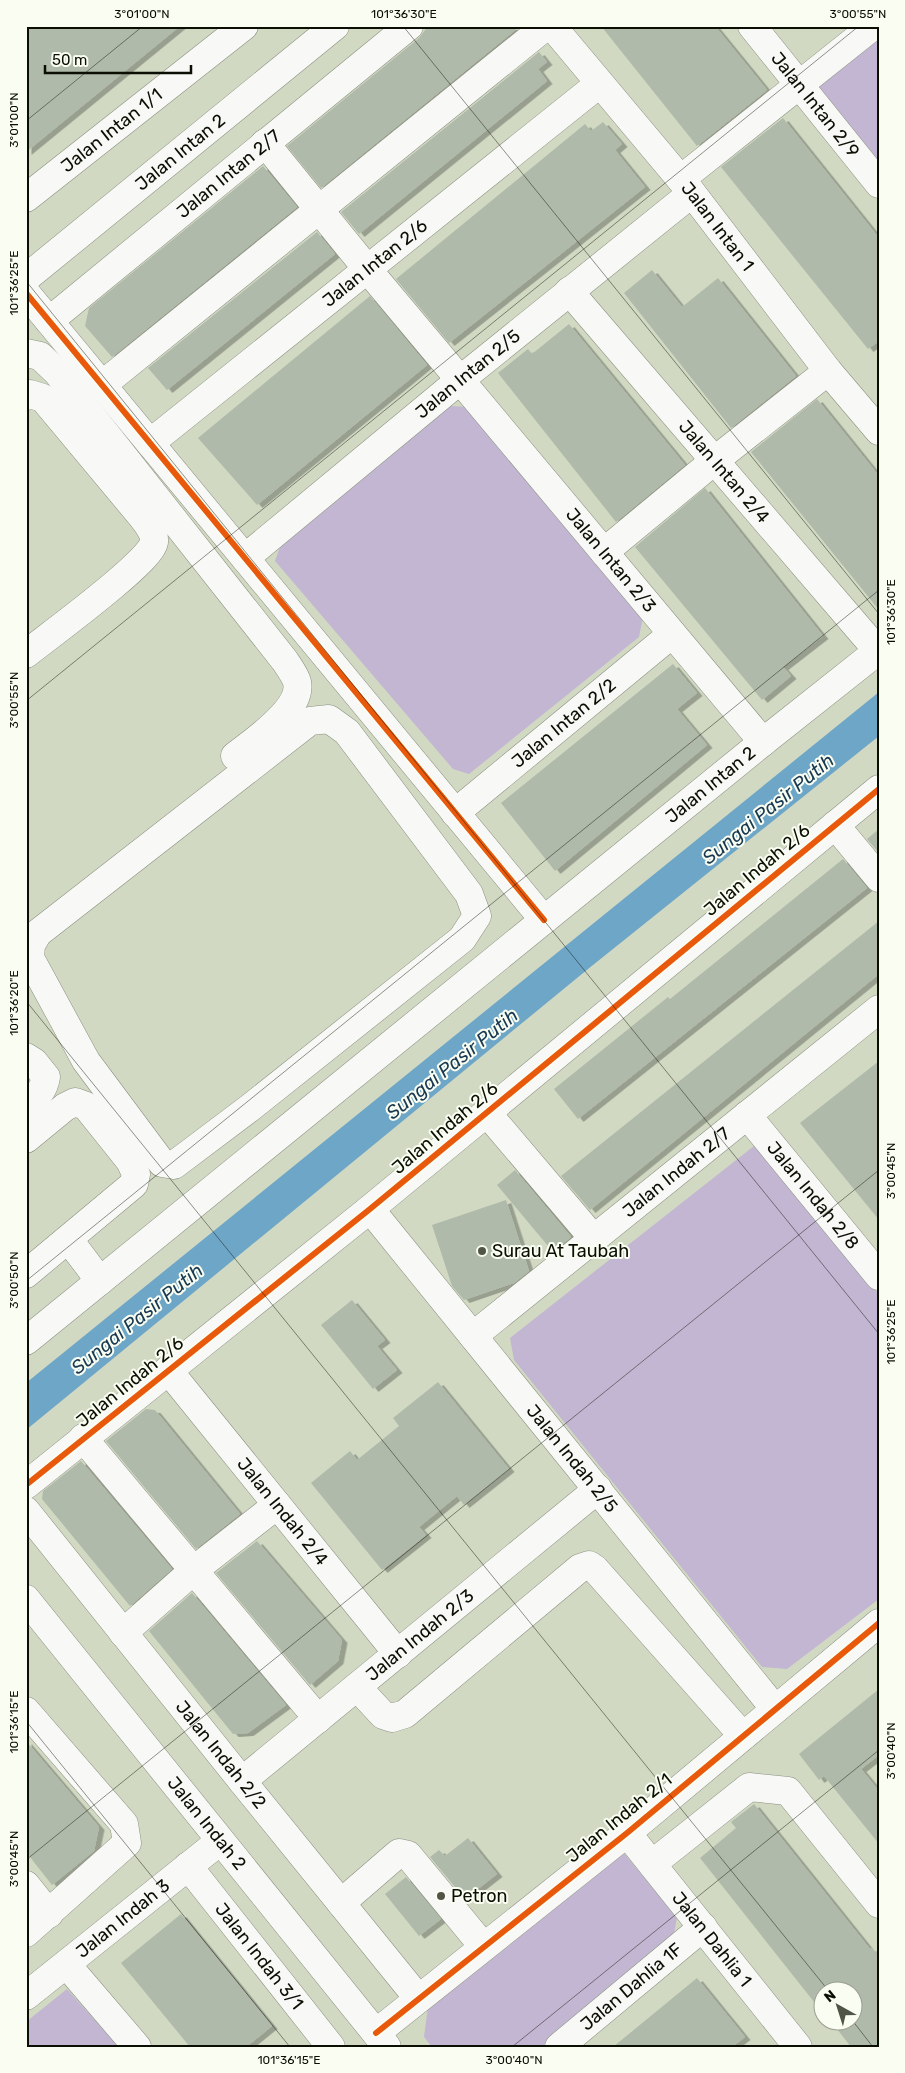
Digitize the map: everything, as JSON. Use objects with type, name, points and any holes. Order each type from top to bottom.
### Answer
[{"type":"street","name":"Jalan Intan 1/1","points":[[28,193],[244,26]]},
{"type":"street","name":"Jalan Intan 2/7","points":[[49,320],[409,26]]},
{"type":"street","points":[[102,385],[546,26]]},
{"type":"street","name":"Jalan Intan 1","points":[[552,26],[686,186],[828,371],[874,414]]},
{"type":"street","name":"Jalan Intan 2/9","points":[[752,26],[879,184]]},
{"type":"street","name":"Jalan Intan 2/5","points":[[245,558],[569,291],[800,86],[873,26]]},
{"type":"street","name":"Jalan Intan 2","points":[[26,278],[320,31]]},
{"type":"street","name":"Jalan Intan 2/6","points":[[150,443],[599,84]]},
{"type":"street","name":"Jalan Intan 2/3","points":[[265,143],[368,270],[763,742]]},
{"type":"street","name":"Jalan Intan 2/4","points":[[569,291],[878,651]]},
{"type":"street","points":[[26,293],[544,920]]},
{"type":"street","points":[[26,353],[40,356],[56,372],[285,661],[297,681],[297,696],[288,711],[242,751],[38,916],[26,918]]},
{"type":"street","points":[[604,552],[714,461],[828,371]]},
{"type":"street","points":[[26,396],[30,394],[43,398],[143,518],[152,530],[154,543]]},
{"type":"street","points":[[26,654],[121,580],[150,551],[154,543],[177,524]]},
{"type":"street","name":"Jalan Intan 2/2","points":[[455,813],[672,634]]},
{"type":"street","name":"Jalan Intan 2","points":[[26,1341],[763,742],[878,651]]},
{"type":"street","points":[[329,719],[347,732],[469,894],[477,916],[462,939],[313,1058],[174,1165],[162,1163],[86,1061],[30,958],[31,945],[38,933],[310,721],[329,719]]},
{"type":"street","name":"Jalan Indah 2/6","points":[[26,1485],[370,1209],[879,789]]},
{"type":"street","points":[[835,825],[879,878]]},
{"type":"street","name":"Jalan Indah 2/7","points":[[473,1336],[879,1009]]},
{"type":"street","points":[[370,1012],[395,1041]]},
{"type":"street","points":[[26,1057],[34,1062],[46,1077],[45,1086],[36,1098],[26,1106]]},
{"type":"street","points":[[313,1058],[336,1089]]},
{"type":"street","points":[[26,1139],[64,1107],[75,1102],[86,1106],[130,1160],[136,1174],[134,1184],[26,1274]]},
{"type":"street","points":[[487,1113],[594,1239]]},
{"type":"street","name":"Jalan Indah 2/8","points":[[747,1115],[879,1276]]},
{"type":"street","name":"Jalan Indah 2/5","points":[[370,1209],[775,1709]]},
{"type":"street","points":[[68,1240],[100,1281]]},
{"type":"street","name":"Jalan Indah 2/4","points":[[168,1370],[398,1654]]},
{"type":"street","points":[[84,1438],[318,1719]]},
{"type":"street","name":"Jalan Indah 2/3","points":[[242,1781],[598,1489]]},
{"type":"street","points":[[123,1632],[194,1570],[277,1505]]},
{"type":"street","name":"Jalan Indah 2/2","points":[[26,1511],[418,1998]]},
{"type":"street","points":[[357,1687],[383,1715],[392,1718],[404,1714],[580,1568],[589,1565],[595,1569],[743,1736]]},
{"type":"street","name":"Jalan Indah 2","points":[[26,1599],[382,2040]]},
{"type":"street","name":"Jalan Indah 2/1","points":[[382,2040],[418,1998],[627,1832],[879,1623]]},
{"type":"street","points":[[26,1711],[124,1824],[127,1843],[26,1933]]},
{"type":"street","points":[[652,1864],[749,1787],[788,1791],[879,1904]]},
{"type":"street","name":"Jalan Dahlia 1","points":[[627,1832],[798,2047]]},
{"type":"street","name":"Jalan Indah 3","points":[[26,1996],[220,1841]]},
{"type":"street","points":[[341,1903],[399,1853],[408,1855],[483,1946]]},
{"type":"street","name":"Jalan Indah 3/1","points":[[188,1866],[328,2046]]},
{"type":"street","points":[[26,1885],[49,1914]]},
{"type":"street","name":"Jalan Dahlia 1F","points":[[559,2047],[703,1927]]},
{"type":"street","points":[[67,1965],[137,2047]]},
{"type":"shaded area","points":[[879,32],[879,163],[816,86]]},
{"type":"shaded area","points":[[450,406],[470,407],[643,617],[639,637],[469,774],[453,769],[275,561],[281,544]]},
{"type":"shaded area","points":[[754,1146],[879,1294],[879,1599],[787,1669],[762,1667],[514,1360],[510,1338]]},
{"type":"shaded area","points":[[623,1852],[677,1917],[674,1934],[541,2047],[432,2047],[424,2037],[428,2007]]},
{"type":"shaded area","points":[[67,1989],[119,2047],[26,2047],[26,2022]]},
{"type":"water","name":"Sungai Pasir Putih","points":[[879,692],[879,736],[588,969],[26,1430],[26,1383]]},
{"type":"building","points":[[26,26],[180,26],[26,152]]},
{"type":"building","points":[[428,26],[519,27],[321,188],[287,146],[419,38]]},
{"type":"building","points":[[601,26],[715,26],[767,90],[697,146]]},
{"type":"building","points":[[539,52],[547,62],[538,69],[547,81],[359,234],[341,212]]},
{"type":"building","points":[[783,118],[879,238],[879,341],[868,349],[721,167]]},
{"type":"building","points":[[603,122],[622,144],[615,150],[645,187],[449,343],[396,279],[585,124],[591,131]]},
{"type":"building","points":[[263,166],[297,207],[112,357],[85,326],[89,308]]},
{"type":"building","points":[[317,232],[335,254],[167,390],[148,368]]},
{"type":"building","points":[[652,270],[682,307],[718,278],[796,376],[731,428],[624,293]]},
{"type":"building","points":[[370,296],[427,365],[257,505],[198,438]]},
{"type":"building","points":[[569,324],[685,465],[616,522],[498,373],[528,349],[532,354]]},
{"type":"building","points":[[817,399],[879,476],[879,610],[751,452]]},
{"type":"building","points":[[705,488],[823,636],[783,667],[791,676],[762,700],[635,547]]},
{"type":"building","points":[[673,664],[697,693],[677,709],[707,745],[555,871],[501,803]]},
{"type":"building","points":[[879,829],[879,853],[867,839]]},
{"type":"building","points":[[843,859],[867,888],[578,1119],[554,1089],[668,997],[670,999]]},
{"type":"building","points":[[879,921],[879,974],[590,1210],[561,1176]]},
{"type":"building","points":[[879,1061],[879,1220],[800,1123]]},
{"type":"building","points":[[515,1170],[571,1237],[553,1252],[497,1185]]},
{"type":"building","name":"Surau At Taubah","points":[[506,1200],[529,1271],[514,1283],[464,1300],[452,1286],[432,1225]]},
{"type":"building","points":[[352,1300],[385,1340],[377,1346],[397,1370],[373,1389],[321,1325]]},
{"type":"building","points":[[438,1382],[509,1469],[464,1505],[457,1496],[419,1527],[426,1535],[382,1570],[311,1483],[350,1451],[357,1460],[399,1426],[393,1418]]},
{"type":"building","points":[[146,1409],[155,1410],[240,1514],[196,1549],[106,1441]]},
{"type":"building","points":[[81,1461],[172,1569],[130,1606],[42,1499],[43,1491]]},
{"type":"building","points":[[257,1541],[342,1640],[338,1661],[310,1685],[216,1573]]},
{"type":"building","points":[[192,1593],[286,1705],[248,1733],[233,1734],[149,1631]]},
{"type":"building","points":[[879,1689],[879,1755],[861,1769],[879,1791],[879,1844],[824,1776],[819,1780],[799,1754]]},
{"type":"building","points":[[26,1741],[99,1827],[94,1851],[52,1885],[26,1852]]},
{"type":"building","points":[[754,1804],[870,1949],[872,1948],[879,1956],[879,2047],[851,2047],[838,2030],[862,2030],[862,1980],[812,1980],[812,1999],[700,1858],[736,1828],[731,1822]]},
{"type":"building","points":[[468,1838],[497,1874],[465,1899],[430,1857],[439,1850],[445,1856]]},
{"type":"building","points":[[406,1877],[441,1919],[419,1936],[385,1894]]},
{"type":"building","points":[[181,1914],[272,2026],[246,2047],[190,2047],[121,1963]]},
{"type":"building","points":[[697,1978],[745,2037],[732,2047],[613,2047]]},
{"type":"cycle path","points":[[26,293],[544,920]]},
{"type":"cycle path","points":[[26,1485],[370,1209],[879,789]]},
{"type":"cycle path","points":[[376,2033],[627,1833],[879,1623]]},
{"type":"place","name":"Surau At Taubah","points":[[482,1251]]},
{"type":"place","name":"Petron","points":[[441,1896]]}]
